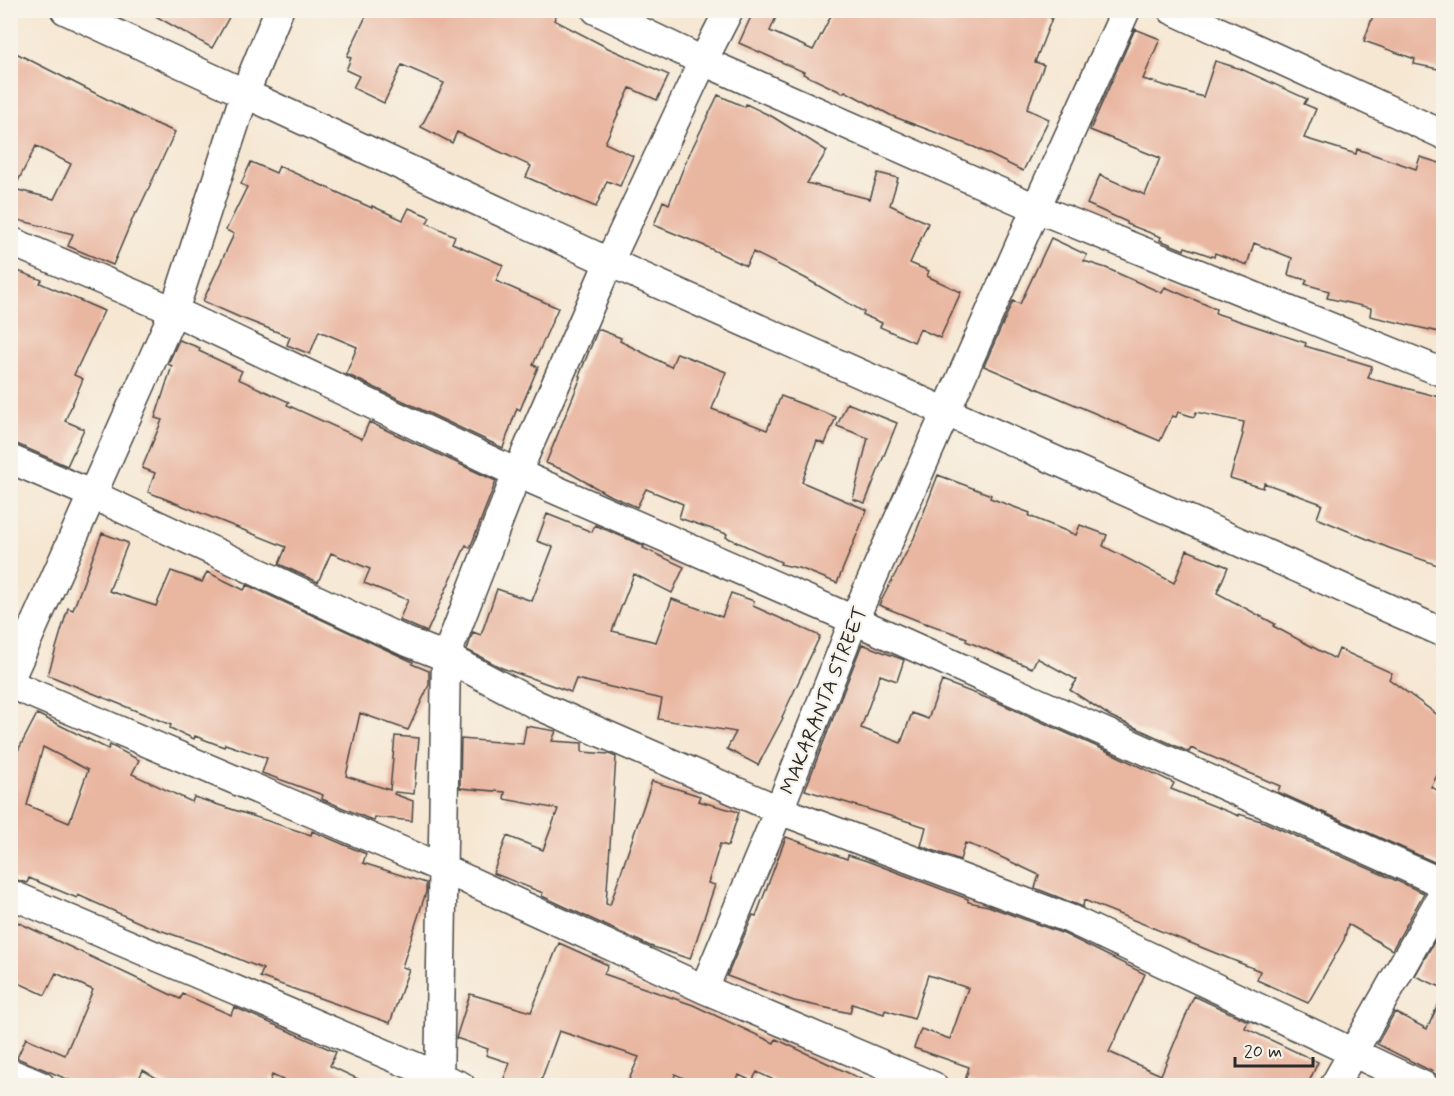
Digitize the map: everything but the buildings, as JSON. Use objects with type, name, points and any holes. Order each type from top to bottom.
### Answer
[{"type":"street","points":[[65,10],[609,262],[1443,633]]},
{"type":"street","points":[[279,10],[245,93],[174,311],[91,494],[10,682],[444,869],[704,989],[933,1086]]},
{"type":"street","points":[[596,10],[703,61],[1036,208],[1443,373]]},
{"type":"street","points":[[10,894],[447,1082],[444,869],[446,657],[518,473],[609,262],[729,10]]},
{"type":"street","name":"MAKARANTA STREET","points":[[704,989],[779,810],[854,620],[1126,10]]},
{"type":"street","points":[[1172,10],[1443,135]]},
{"type":"street","points":[[10,241],[174,311],[518,473],[854,620],[1443,884]]},
{"type":"street","points":[[10,459],[91,494],[405,641],[446,657],[535,704],[779,810],[1070,919],[1424,1086]]},
{"type":"street","points":[[1334,1086],[1443,892]]},
{"type":"street","points":[[10,1073],[41,1086]]}]
